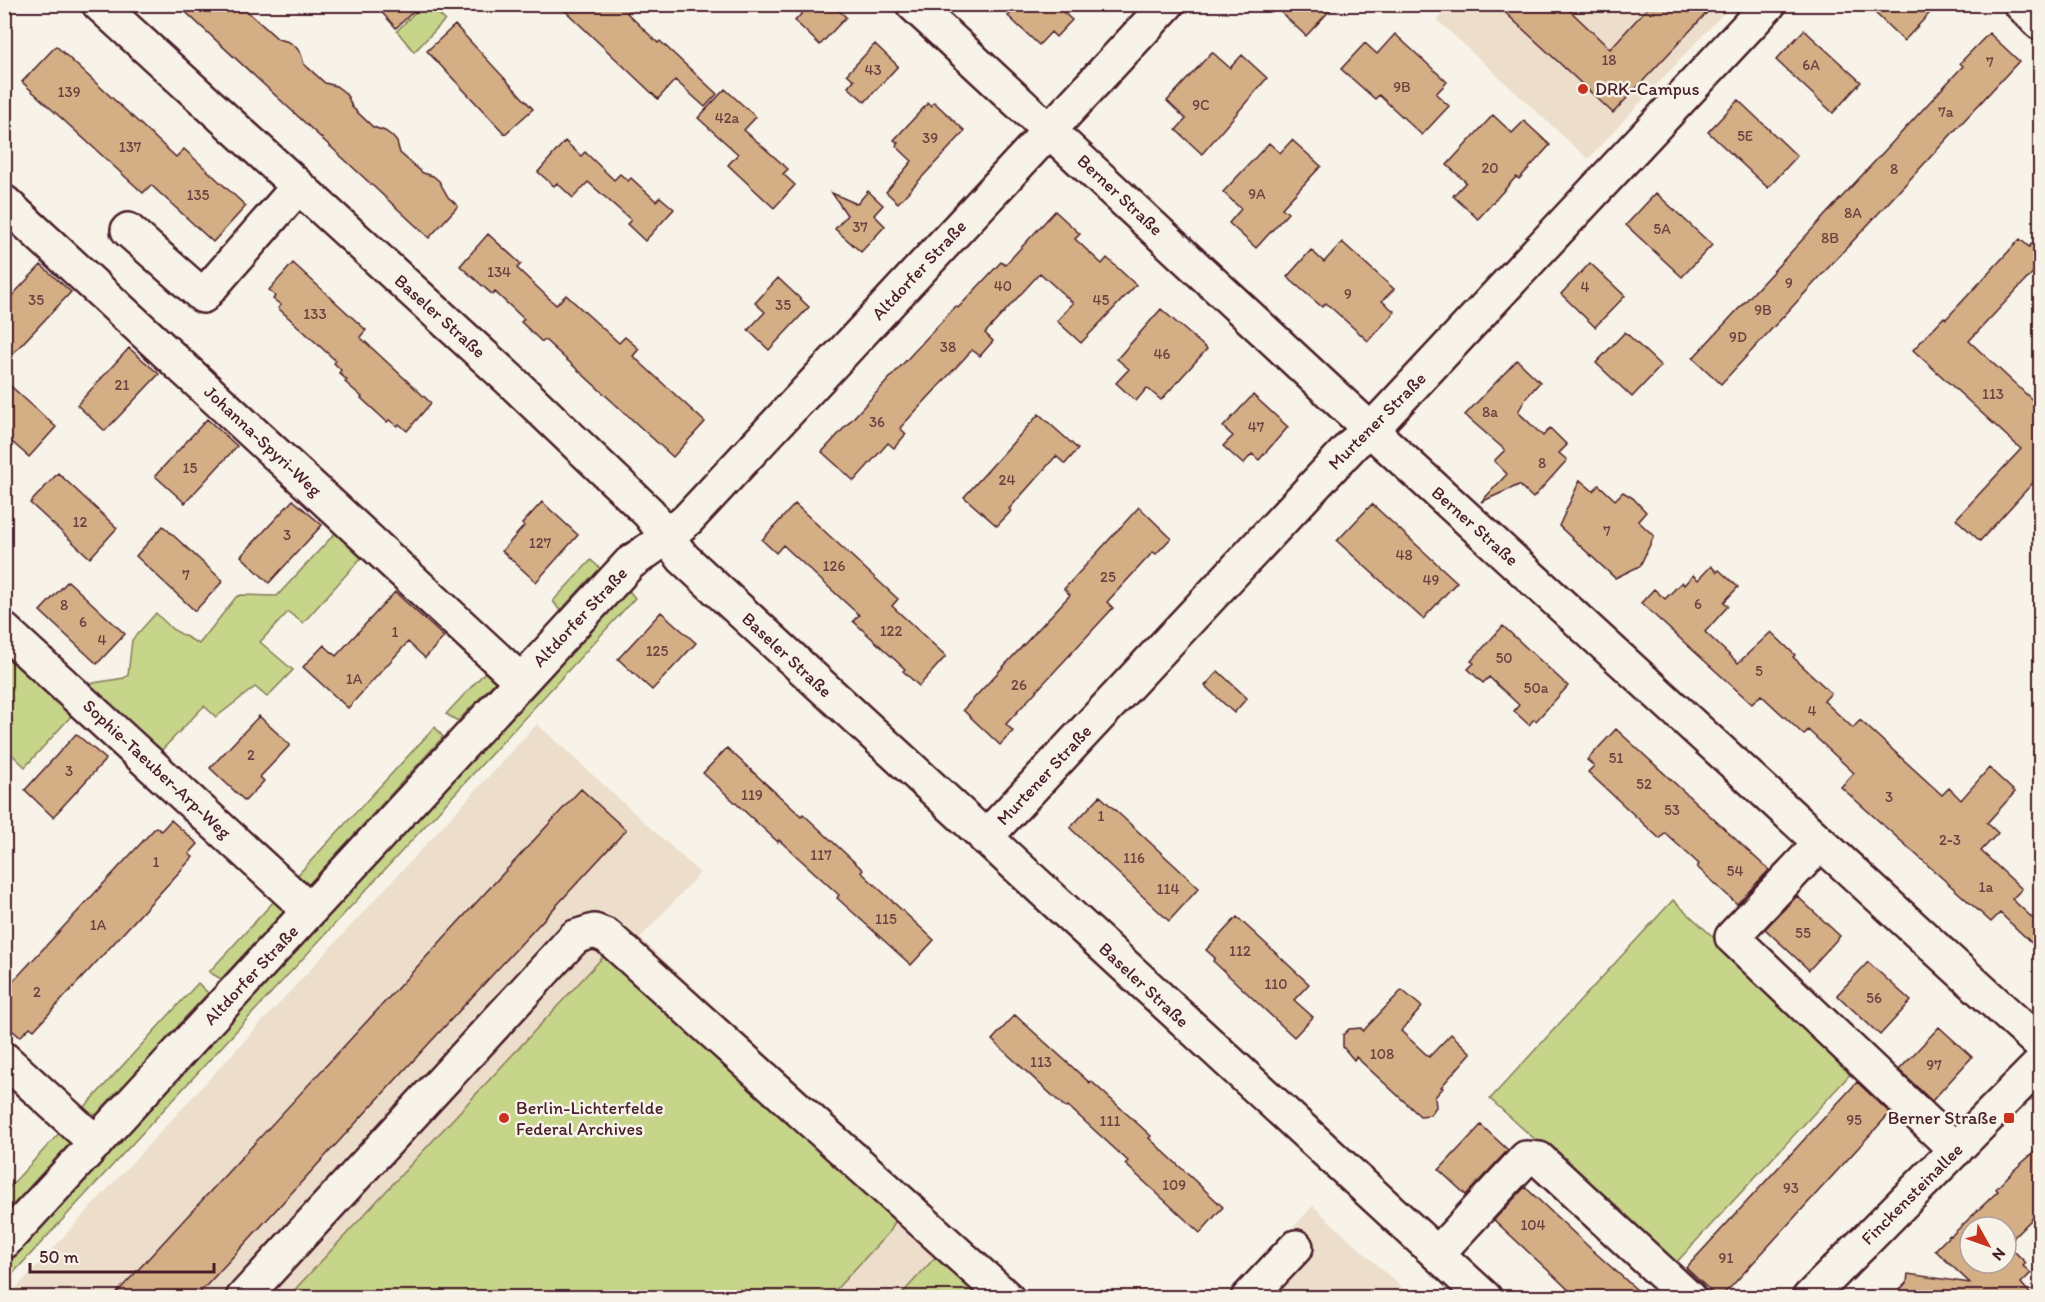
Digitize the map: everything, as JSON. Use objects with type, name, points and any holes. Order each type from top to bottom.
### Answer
[{"type":"street","name":"Baseler Straße","points":[[99,4],[509,379],[649,513],[683,558],[1485,1298]]},
{"type":"street","name":"Berner Straße","points":[[913,4],[1371,430],[2040,1044]]},
{"type":"street","name":"Altdorfer Straße","points":[[4,1242],[630,563],[688,519],[1167,4]]},
{"type":"street","name":"Murtener Straße","points":[[985,838],[1354,443],[1371,430],[1768,4]]},
{"type":"street","points":[[2020,4],[2040,23]]},
{"type":"street","points":[[128,230],[203,296],[298,187]]},
{"type":"street","name":"Johanna-Spyri-Weg","points":[[4,202],[521,681]]},
{"type":"street","name":"Sophie-Taeuber-Arp-Weg","points":[[4,630],[309,910]]},
{"type":"street","points":[[1821,843],[1732,937],[1956,1150]]},
{"type":"street","points":[[243,1298],[575,937],[594,931],[607,936],[1007,1298]]},
{"type":"street","points":[[4,1059],[96,1143]]},
{"type":"street","name":"Finckensteinallee","points":[[1809,1298],[2040,1064]]},
{"type":"street","points":[[1437,1254],[1526,1158],[1534,1157],[1539,1159],[1689,1298]]},
{"type":"street","points":[[1248,1298],[1296,1247]]},
{"type":"shaded area","name":"DRK-Campus","points":[[1451,4],[1731,5],[1588,159],[1437,20]]},
{"type":"shaded area","name":"Berlin-Lichterfelde Federal Archives","points":[[537,724],[700,873],[640,938],[1030,1297],[7,1298]]},
{"type":"shaded area","points":[[1313,1206],[1412,1297],[1227,1298]]},
{"type":"green space","points":[[423,4],[429,5],[445,20],[414,52],[397,31]]},
{"type":"green space","points":[[338,530],[370,548],[303,623],[288,612],[260,642],[293,670],[267,697],[255,687],[216,717],[204,706],[160,752],[87,684],[124,678],[128,675],[132,640],[156,613],[172,629],[199,644],[236,597],[241,595],[277,596]]},
{"type":"green space","points":[[591,560],[605,573],[601,578],[590,578],[560,611],[553,601]]},
{"type":"green space","points":[[626,587],[635,598],[5,1282],[4,1260]]},
{"type":"green space","points":[[4,651],[73,714],[25,767],[5,748]]},
{"type":"green space","points":[[489,668],[496,681],[458,721],[446,714]]},
{"type":"green space","points":[[435,727],[443,737],[309,884],[294,879]]},
{"type":"green space","points":[[276,899],[284,911],[221,979],[209,972]]},
{"type":"green space","points":[[1673,900],[1856,1068],[1674,1265],[1490,1099]]},
{"type":"green space","points":[[604,956],[896,1219],[891,1230],[829,1297],[287,1298]]},
{"type":"green space","points":[[198,983],[208,993],[179,1024],[180,1034],[128,1091],[117,1091],[96,1115],[82,1110]]},
{"type":"green space","points":[[62,1130],[69,1144],[7,1211],[4,1193]]},
{"type":"green space","points":[[940,1252],[990,1298],[898,1298]]},
{"type":"building","points":[[177,4],[239,4],[278,39],[296,47],[304,64],[325,83],[343,91],[352,107],[373,127],[392,136],[397,142],[400,153],[423,173],[439,181],[448,197],[458,206],[429,238]]},
{"type":"building","points":[[374,4],[421,4],[396,28]]},
{"type":"building","points":[[558,4],[636,4],[627,13],[717,94],[705,107],[675,80],[658,99]]},
{"type":"building","points":[[810,4],[832,4],[846,17],[820,45],[795,21]]},
{"type":"building","points":[[1019,4],[1054,4],[1072,20],[1056,37],[1051,32],[1039,45],[1008,16]]},
{"type":"building","points":[[1272,4],[1336,4],[1306,36]]},
{"type":"building","points":[[1496,4],[1563,4],[1610,49],[1651,4],[1715,4],[1613,113]]},
{"type":"building","points":[[1866,4],[1938,4],[1904,41]]},
{"type":"building","points":[[455,25],[533,109],[505,134],[427,51]]},
{"type":"building","points":[[1804,30],[1861,82],[1833,113],[1776,60]]},
{"type":"building","points":[[1989,33],[2019,61],[1721,384],[1693,358],[1963,66],[1960,63]]},
{"type":"building","points":[[1395,34],[1447,82],[1436,94],[1449,106],[1422,135],[1379,95],[1375,99],[1341,69],[1365,43],[1377,54]]},
{"type":"building","points":[[875,44],[898,66],[865,102],[848,87],[854,80],[847,74]]},
{"type":"building","points":[[56,46],[176,157],[184,149],[246,206],[213,242],[151,185],[143,193],[22,82]]},
{"type":"building","points":[[1212,52],[1230,68],[1242,55],[1267,78],[1202,154],[1176,130],[1186,119],[1167,101]]},
{"type":"building","points":[[725,89],[756,117],[744,130],[788,169],[783,174],[795,185],[774,208],[728,165],[738,154],[698,118]]},
{"type":"building","points":[[1738,100],[1797,156],[1768,188],[1708,132]]},
{"type":"building","points":[[934,102],[965,131],[898,203],[886,192],[912,161],[896,146],[898,143],[894,140],[928,103],[931,106]]},
{"type":"building","points":[[1493,115],[1512,133],[1524,121],[1550,145],[1519,179],[1516,177],[1478,219],[1453,196],[1466,182],[1447,165]]},
{"type":"building","points":[[1292,140],[1321,166],[1282,208],[1288,213],[1256,248],[1229,223],[1241,209],[1223,192],[1269,143],[1280,153]]},
{"type":"building","points":[[565,141],[581,156],[585,152],[614,180],[620,174],[628,181],[631,178],[656,201],[660,197],[674,209],[645,241],[627,224],[631,220],[588,182],[573,198],[557,183],[554,186],[538,172]]},
{"type":"building","points":[[868,191],[883,205],[874,215],[885,226],[861,252],[835,229],[847,215],[832,193],[857,204]]},
{"type":"building","points":[[1656,193],[1712,245],[1682,277],[1626,225]]},
{"type":"building","points":[[1055,211],[1080,234],[1075,239],[1102,264],[1107,258],[1136,285],[1081,343],[1057,321],[1073,303],[1040,273],[985,333],[993,341],[980,356],[972,350],[900,428],[906,434],[894,448],[888,443],[854,481],[822,452],[956,306],[958,308],[1001,262],[1005,265]]},
{"type":"building","points":[[488,234],[521,264],[517,268],[556,305],[566,295],[619,343],[625,337],[639,349],[633,356],[705,422],[673,457],[545,340],[542,342],[521,322],[524,319],[495,292],[493,295],[460,266]]},
{"type":"building","points":[[2040,234],[2040,265],[1969,341],[2040,407],[2040,475],[1980,541],[1956,519],[2021,449],[1913,350],[1944,317],[1946,319],[2020,239],[2029,247]]},
{"type":"building","points":[[1342,242],[1394,289],[1382,301],[1395,312],[1368,341],[1326,303],[1322,307],[1287,277],[1311,250],[1324,262]]},
{"type":"building","points":[[293,263],[366,330],[360,337],[431,403],[407,431],[399,424],[397,426],[389,420],[387,422],[361,398],[345,382],[347,380],[339,373],[341,370],[334,363],[336,361],[278,308],[281,305],[273,299],[275,296],[269,290]]},
{"type":"building","points":[[1590,263],[1625,296],[1595,327],[1561,294]]},
{"type":"building","points":[[41,265],[71,292],[4,363],[4,304]]},
{"type":"building","points":[[778,278],[809,307],[769,350],[748,330],[765,312],[755,303]]},
{"type":"building","points":[[1161,309],[1207,349],[1161,400],[1147,388],[1136,401],[1116,383],[1129,369],[1117,359]]},
{"type":"building","points":[[1625,332],[1661,366],[1632,397],[1596,363]]},
{"type":"building","points":[[129,348],[159,374],[105,431],[77,405]]},
{"type":"building","points":[[1517,360],[1540,382],[1526,398],[1518,412],[1543,436],[1550,428],[1567,445],[1559,453],[1567,460],[1533,498],[1519,485],[1481,502],[1507,474],[1494,461],[1505,450],[1465,415]]},
{"type":"building","points":[[4,380],[56,427],[29,457],[4,435]]},
{"type":"building","points":[[1253,395],[1288,427],[1259,460],[1252,454],[1243,464],[1223,446],[1233,436],[1223,427]]},
{"type":"building","points":[[1039,414],[1078,449],[1065,464],[1056,456],[997,526],[964,497]]},
{"type":"building","points":[[207,419],[237,446],[185,503],[155,476]]},
{"type":"building","points":[[58,473],[117,528],[90,558],[30,503]]},
{"type":"building","points":[[1580,480],[1593,491],[1599,485],[1615,500],[1623,492],[1633,498],[1646,512],[1638,521],[1654,536],[1640,566],[1615,578],[1559,526]]},
{"type":"building","points":[[293,500],[322,525],[269,583],[241,556]]},
{"type":"building","points":[[542,502],[578,535],[536,582],[502,551]]},
{"type":"building","points":[[795,504],[898,599],[892,606],[946,656],[919,686],[903,671],[905,669],[853,621],[859,615],[783,545],[776,553],[762,540]]},
{"type":"building","points":[[1372,504],[1457,582],[1423,619],[1337,541]]},
{"type":"building","points":[[1139,507],[1171,538],[1156,554],[1153,552],[1107,602],[1113,608],[1006,724],[1013,731],[1000,745],[963,710],[1070,595],[1064,589]]},
{"type":"building","points":[[163,526],[223,581],[195,611],[136,556]]},
{"type":"building","points":[[1711,566],[1738,587],[1724,602],[1728,606],[1705,632],[1738,663],[1771,632],[1795,655],[1793,657],[1831,693],[1824,701],[1853,728],[1860,720],[1942,795],[1949,788],[1961,800],[1989,768],[2015,792],[1987,823],[1998,833],[1981,851],[2022,889],[2012,899],[2040,925],[2040,951],[2000,913],[1991,922],[1841,787],[1854,773],[1808,730],[1804,735],[1761,695],[1752,704],[1641,603],[1654,589],[1665,599],[1682,582],[1684,585],[1693,575],[1698,580]]},
{"type":"building","points":[[68,581],[125,634],[97,664],[40,611]]},
{"type":"building","points":[[395,592],[444,637],[425,658],[408,642],[348,708],[303,667],[324,645],[336,656]]},
{"type":"building","points":[[661,612],[696,643],[652,690],[618,659]]},
{"type":"building","points":[[1503,626],[1568,686],[1536,721],[1534,719],[1529,725],[1514,711],[1519,705],[1489,677],[1483,683],[1468,669],[1474,663],[1471,661]]},
{"type":"building","points":[[1218,671],[1247,698],[1234,713],[1205,686]]},
{"type":"building","points":[[259,716],[290,745],[260,777],[264,781],[245,801],[210,768]]},
{"type":"building","points":[[1616,729],[1769,870],[1737,904],[1665,833],[1660,839],[1588,772],[1594,766],[1587,760]]},
{"type":"building","points":[[76,734],[106,759],[53,817],[25,790]]},
{"type":"building","points":[[727,748],[801,816],[803,814],[934,940],[911,965],[837,898],[839,895],[703,773]]},
{"type":"building","points":[[581,789],[626,830],[195,1298],[112,1298]]},
{"type":"building","points":[[1100,796],[1199,888],[1169,921],[1070,828]]},
{"type":"building","points":[[171,820],[198,844],[189,854],[193,857],[34,1030],[30,1027],[20,1037],[4,1023],[4,991],[156,827],[161,831]]},
{"type":"building","points":[[1797,896],[1840,936],[1809,970],[1765,929]]},
{"type":"building","points":[[1237,917],[1309,984],[1294,1000],[1313,1017],[1294,1037],[1213,961],[1215,958],[1206,950]]},
{"type":"building","points":[[1868,962],[1911,1001],[1880,1035],[1837,995]]},
{"type":"building","points":[[1402,990],[1422,1007],[1401,1031],[1429,1057],[1451,1034],[1471,1053],[1441,1087],[1443,1088],[1435,1097],[1436,1107],[1430,1115],[1420,1116],[1356,1057],[1354,1060],[1343,1047],[1343,1035],[1349,1029],[1361,1028],[1363,1031]]},
{"type":"building","points":[[1015,1015],[1151,1136],[1149,1138],[1223,1207],[1200,1233],[1125,1164],[1128,1161],[992,1040]]},
{"type":"building","points":[[1939,1027],[1972,1057],[1932,1101],[1899,1070]]},
{"type":"building","points":[[1857,1082],[1890,1113],[1730,1288],[1718,1298],[1686,1268]]},
{"type":"building","points":[[1481,1125],[1508,1150],[1466,1195],[1439,1170]]},
{"type":"building","points":[[2040,1147],[2040,1211],[2018,1233],[2018,1215],[1973,1215],[1998,1191],[1996,1189]]},
{"type":"building","points":[[1525,1187],[1646,1298],[1577,1298],[1494,1220]]},
{"type":"building","points":[[1958,1229],[1958,1272],[1935,1250]]},
{"type":"building","points":[[2018,1255],[2026,1263],[2023,1266],[2031,1273],[2021,1283],[2034,1298],[1892,1298],[1907,1282],[1908,1274],[1970,1283],[1962,1275],[2018,1275]]},
{"type":"place","name":"DRK-Campus","points":[[1583,89]]},
{"type":"place","name":"Berlin-Lichterfelde Federal Archives","points":[[504,1118]]},
{"type":"place","name":"Berner Straße","points":[[2009,1118]]}]
